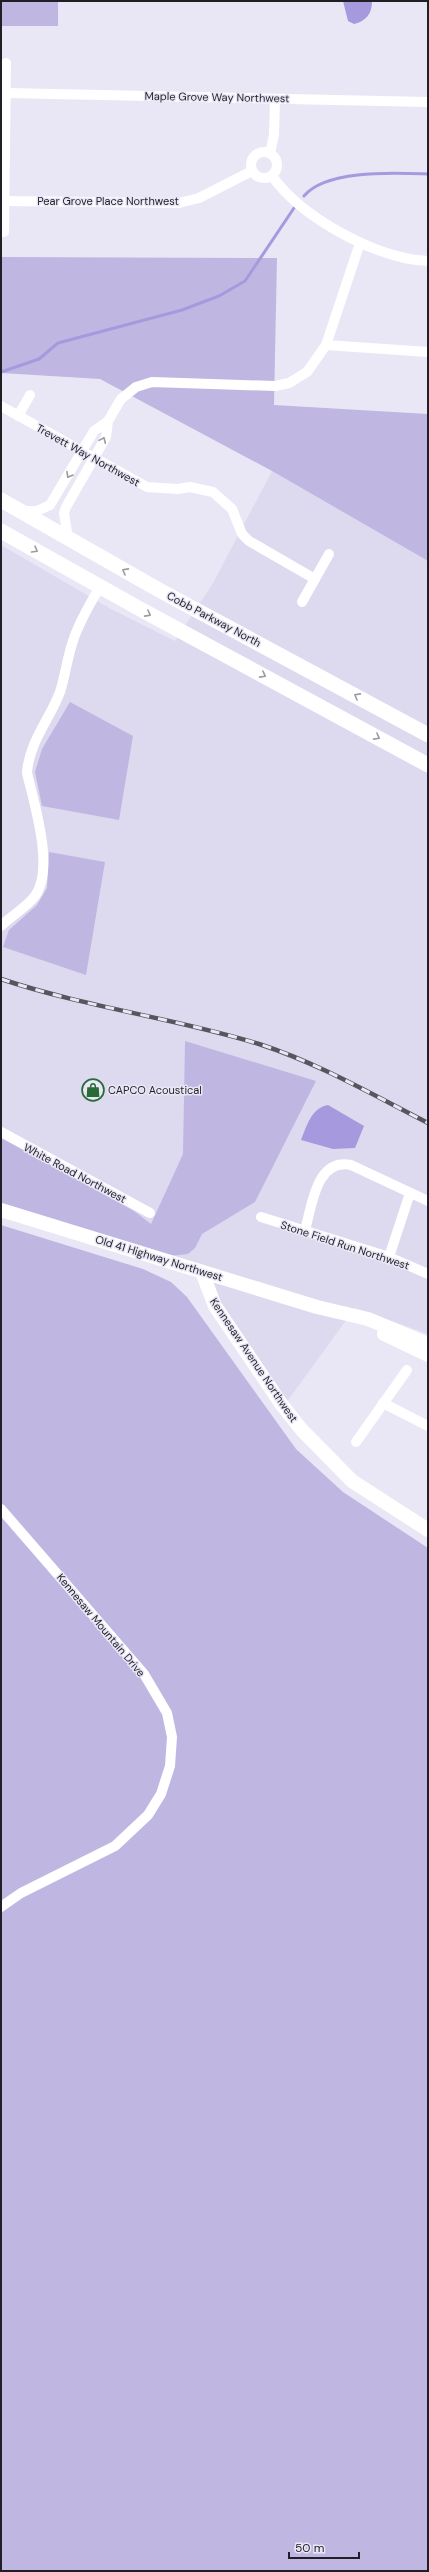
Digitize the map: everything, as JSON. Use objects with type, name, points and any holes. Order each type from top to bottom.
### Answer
[{"type":"main road","name":"Cobb Parkway North","points":[[1,500],[428,735]]},
{"type":"main road","points":[[1,531],[100,587],[428,765]]},
{"type":"street","points":[[4,232],[6,63]]},
{"type":"street","name":"Maple Grove Way Northwest","points":[[6,93],[428,102]]},
{"type":"street","points":[[270,153],[274,134],[275,99]]},
{"type":"street","points":[[262,152],[270,153],[278,162],[277,170],[272,176],[261,178],[252,171],[251,163],[255,156],[262,152]]},
{"type":"street","name":"Pear Grove Place Northwest","points":[[4,201],[179,203],[198,198],[252,171]]},
{"type":"street","points":[[272,176],[283,190],[319,220],[360,243],[410,259],[428,261]]},
{"type":"street","points":[[18,510],[37,511],[50,505],[94,431],[108,421],[128,392],[152,382],[266,386],[289,383],[307,372],[326,345],[360,243]]},
{"type":"street","points":[[326,345],[428,352]]},
{"type":"street","points":[[18,416],[30,395]]},
{"type":"street","name":"Trevett Way Northwest","points":[[1,406],[94,459],[147,487],[178,489],[190,487],[213,492],[232,509],[242,534],[249,542],[315,579]]},
{"type":"street","points":[[68,538],[64,513],[106,437],[108,421]]},
{"type":"street","points":[[302,602],[329,554]]},
{"type":"street","points":[[1,926],[26,905],[41,886],[41,839],[27,773],[28,765],[41,727],[60,692],[72,645],[82,617],[100,587]]},
{"type":"street","name":"White Road Northwest","points":[[1,1132],[150,1213]]},
{"type":"street","points":[[305,1230],[323,1174],[331,1166],[344,1164],[351,1165],[428,1201]]},
{"type":"street","points":[[389,1257],[410,1193]]},
{"type":"street","name":"Old 41 Highway Northwest","points":[[1,1210],[317,1307],[380,1323],[428,1344]]},
{"type":"street","name":"Stone Field Run Northwest","points":[[261,1217],[389,1257],[428,1274]]},
{"type":"street","name":"Kennesaw Avenue Northwest","points":[[202,1272],[215,1306],[282,1405],[311,1440],[364,1489],[428,1530]]},
{"type":"street","name":"Old 41 Highway Northwest","points":[[317,1307],[428,1355]]},
{"type":"street","points":[[356,1442],[407,1370]]},
{"type":"street","points":[[384,1403],[428,1426]]},
{"type":"street","name":"Kennesaw Mountain Drive","points":[[1,1509],[144,1674],[167,1713],[172,1737],[170,1766],[161,1794],[148,1815],[115,1846],[21,1893],[1,1907]]},
{"type":"shaded area","points":[[1,1],[58,1],[58,26],[1,26]]},
{"type":"shaded area","points":[[343,1],[372,1],[372,6],[368,16],[365,19],[354,24],[348,21]]},
{"type":"shaded area","points":[[1,257],[277,258],[274,405],[428,414],[428,561],[272,471],[100,379],[1,373]]},
{"type":"shaded area","points":[[272,471],[428,561],[428,1334],[355,1308],[286,1403],[198,1278],[105,1188],[1,1139],[1,545],[111,609],[175,641],[213,583]]},
{"type":"shaded area","points":[[70,702],[133,736],[119,820],[42,806],[35,772],[42,749]]},
{"type":"shaded area","points":[[49,852],[105,862],[86,975],[3,947],[9,930],[37,905],[47,888]]},
{"type":"shaded area","points":[[185,1041],[316,1081],[255,1202],[202,1234],[195,1248],[188,1254],[170,1256],[1,1204],[1,1137],[134,1211],[151,1224],[183,1154]]},
{"type":"shaded area","points":[[328,1105],[364,1126],[355,1148],[333,1149],[301,1140],[310,1118],[317,1110]]},
{"type":"shaded area","points":[[1,1225],[143,1269],[171,1282],[187,1297],[296,1449],[343,1492],[428,1548],[428,2571],[1,2571]]},
{"type":"waterway","points":[[304,196],[314,187],[328,181],[344,177],[380,173],[428,174]]},
{"type":"waterway","points":[[1,372],[39,359],[58,343],[182,310],[219,296],[245,281],[294,208]]},
{"type":"railway","points":[[1,979],[33,989],[195,1027],[259,1044],[303,1060],[428,1123]]},
{"type":"place","name":"CAPCO Acoustical","points":[[93,1090]]}]
